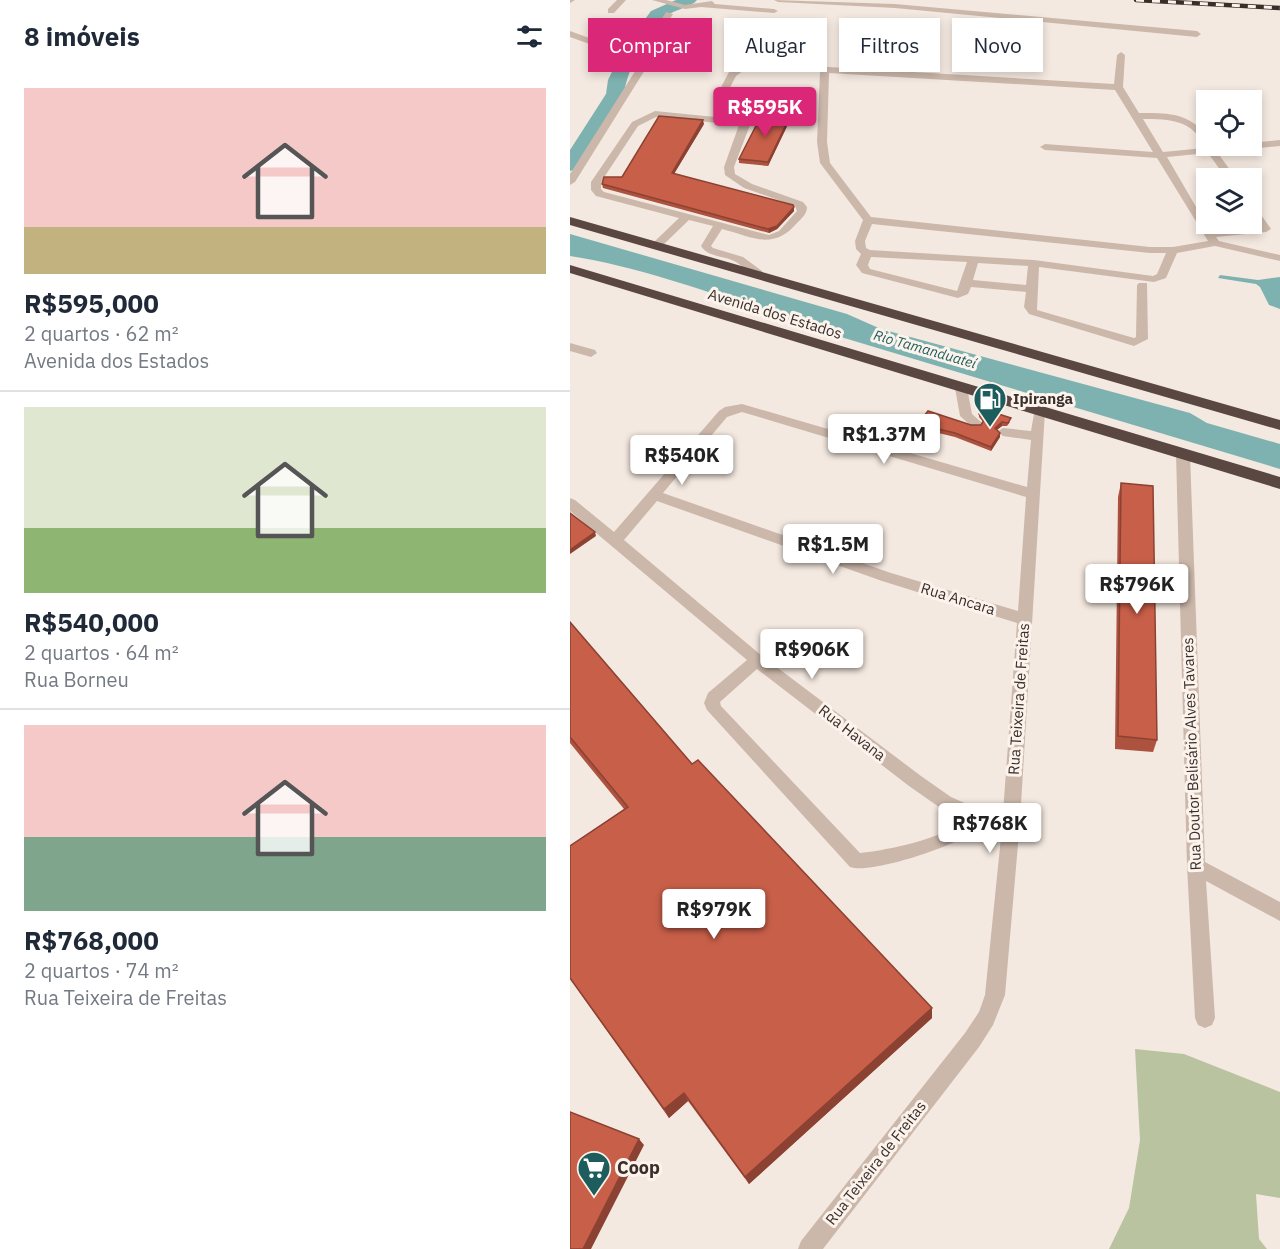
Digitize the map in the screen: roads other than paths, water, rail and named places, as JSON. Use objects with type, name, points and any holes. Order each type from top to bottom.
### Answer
[{"type":"highway","points":[[570,221],[658,244],[1280,425]]},
{"type":"highway","name":"Avenida dos Estados","points":[[570,269],[1280,483]]},
{"type":"street","points":[[610,11],[622,0]]},
{"type":"street","points":[[657,0],[676,4],[774,11]]},
{"type":"street","points":[[704,6],[723,0]]},
{"type":"street","points":[[778,0],[895,6],[976,18],[1197,34]]},
{"type":"street","points":[[891,16],[895,6]]},
{"type":"street","points":[[667,18],[669,14]]},
{"type":"street","points":[[570,34],[588,41]]},
{"type":"street","points":[[570,44],[588,45]]},
{"type":"street","points":[[1121,55],[1118,87],[1212,238],[1280,258]]},
{"type":"street","points":[[827,70],[1118,87]]},
{"type":"street","points":[[570,182],[640,72]]},
{"type":"street","points":[[721,97],[733,72]]},
{"type":"street","points":[[824,72],[822,142],[825,163],[868,220],[1150,250],[1173,250],[1212,238],[1280,227]]},
{"type":"street","points":[[655,114],[742,122],[745,125],[729,167],[730,175],[748,186],[802,207],[802,211],[783,233],[776,237],[764,237],[687,216],[600,194],[596,190],[596,182],[635,124],[647,116],[655,114]]},
{"type":"street","points":[[1135,116],[1185,119],[1196,127]]},
{"type":"street","points":[[1262,143],[1280,142]]},
{"type":"street","points":[[1045,147],[1161,155],[1196,148]]},
{"type":"street","points":[[658,244],[687,216]]},
{"type":"street","points":[[868,220],[860,241],[861,249],[867,253],[1034,263],[1154,279],[1162,276],[1173,250]]},
{"type":"street","points":[[1262,223],[1266,229]]},
{"type":"street","points":[[720,224],[706,246],[709,250],[747,263],[758,273]]},
{"type":"street","points":[[867,253],[862,265],[866,271],[958,295],[964,292],[973,260]]},
{"type":"street","points":[[1034,263],[1030,307],[1033,312],[1039,316],[1134,342],[1142,339],[1143,285]]},
{"type":"street","points":[[967,283],[1033,289]]},
{"type":"street","points":[[570,347],[591,353]]},
{"type":"street","points":[[961,387],[966,417],[976,423]]},
{"type":"street","points":[[615,541],[723,414],[736,409],[749,409],[1033,494]]},
{"type":"street","name":"Rua Teixeira de Freitas","points":[[809,1249],[972,1040],[986,1018],[995,995],[1011,820],[1039,411]]},
{"type":"street","points":[[1003,432],[1036,436]]},
{"type":"street","name":"Rua Doutor Belisário Alves Tavares","points":[[1183,454],[1196,866],[1204,1018]]},
{"type":"street","name":"Rua Ancara","points":[[654,495],[887,577],[1024,619]]},
{"type":"street","name":"Rua Havana","points":[[570,502],[758,660],[915,781],[945,802],[967,812],[1011,820]]},
{"type":"street","points":[[758,660],[714,698],[712,703],[851,858],[861,861],[934,843],[970,828],[982,815]]},
{"type":"street","points":[[1196,866],[1280,912]]},
{"type":"water","name":"Rio Tamanduateí","points":[[570,234],[847,314],[881,329],[1190,413],[1207,423],[1280,444],[1280,469],[781,319],[672,281],[621,266],[570,256]]},
{"type":"water","points":[[1220,275],[1258,280],[1280,277],[1280,309],[1269,305],[1260,287],[1256,284],[1218,278]]},
{"type":"waterway","points":[[570,165],[615,94],[617,80],[630,51],[657,14],[689,0]]},
{"type":"railway","points":[[1136,0],[1280,8]]},
{"type":"place","name":"Ipiranga","points":[[990,428]]},
{"type":"place","name":"Coop","points":[[594,1197]]}]
